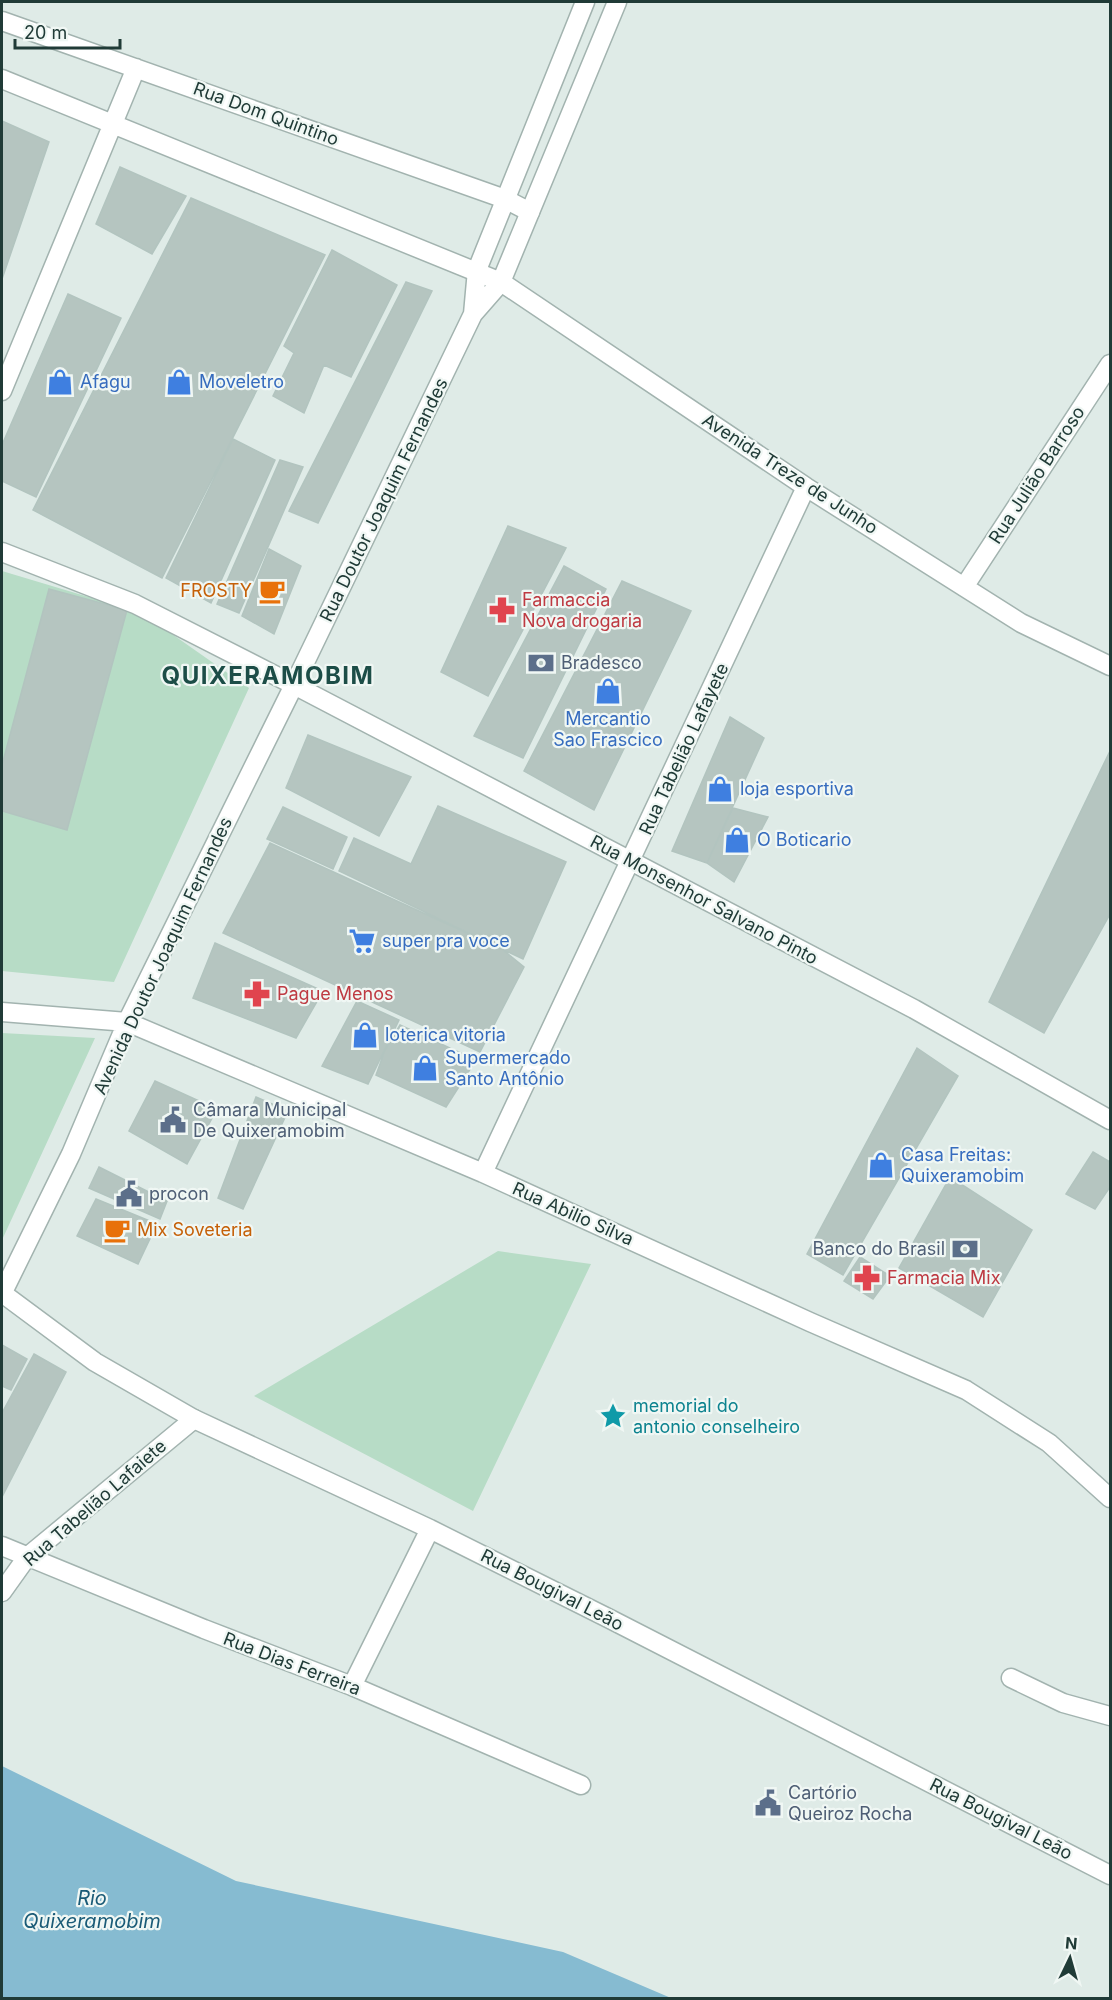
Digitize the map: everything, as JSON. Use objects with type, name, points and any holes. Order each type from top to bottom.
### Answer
[{"type":"street","name":"Rua Doutor Joaquim Fernandes","points":[[473,314],[477,270],[585,2]]},
{"type":"street","name":"Rua Doutor Joaquim Fernandes","points":[[294,685],[473,314],[501,282],[617,2]]},
{"type":"street","name":"Rua Dom Quintino","points":[[2,21],[505,199],[530,212]]},
{"type":"street","points":[[2,391],[136,68]]},
{"type":"street","points":[[2,79],[477,270]]},
{"type":"street","name":"Avenida Treze de Junho","points":[[477,270],[501,282],[806,487],[1021,623],[1110,666]]},
{"type":"street","name":"Rua Julião Barroso","points":[[964,587],[1110,364]]},
{"type":"street","name":"Rua Tabelião Lafayete","points":[[483,1173],[806,487]]},
{"type":"street","name":"Rua Monsenhor Salvano Pinto","points":[[2,552],[135,604],[294,685],[914,1009],[1110,1120]]},
{"type":"street","name":"Avenida Doutor Joaquim Fernandes","points":[[2,1293],[71,1154],[127,1022],[294,685]]},
{"type":"street","name":"Rua Abilio Silva","points":[[2,1012],[127,1022],[483,1173],[966,1390],[1049,1443],[1110,1498]]},
{"type":"street","name":"Rua Bougival Leão","points":[[2,1293],[95,1362],[194,1419],[430,1529],[1110,1875]]},
{"type":"street","name":"Rua Tabelião Lafaiete","points":[[2,1592],[27,1557],[194,1419]]},
{"type":"street","points":[[352,1686],[430,1529]]},
{"type":"street","name":"Rua Dias Ferreira","points":[[2,1546],[352,1686],[581,1785]]},
{"type":"street","points":[[1011,1678],[1063,1703],[1110,1716]]},
{"type":"green space","points":[[2,571],[142,613],[249,688],[114,982],[2,971]]},
{"type":"green space","points":[[2,1033],[95,1038],[2,1240]]},
{"type":"green space","points":[[498,1251],[591,1264],[473,1511],[254,1396]]},
{"type":"water","name":"Rio Quixeramobim","points":[[2,1766],[236,1881],[563,1952],[671,1998],[2,1998]]},
{"type":"building","points":[[2,121],[49,142],[2,279]]},
{"type":"building","points":[[120,167],[186,196],[152,254],[96,224]]},
{"type":"building","name":"Moveletro","points":[[191,198],[325,255],[162,578],[33,510]]},
{"type":"building","points":[[332,250],[397,285],[351,377],[324,365],[304,413],[273,396],[294,353],[284,346]]},
{"type":"building","points":[[406,282],[432,291],[318,523],[289,511]]},
{"type":"building","name":"Afagu","points":[[68,294],[121,318],[36,497],[2,481],[2,445]]},
{"type":"building","points":[[233,439],[275,460],[211,603],[166,578]]},
{"type":"building","points":[[280,460],[303,467],[239,613],[217,604]]},
{"type":"building","name":"Farmaccia Nova drogaria","points":[[508,526],[566,548],[488,696],[441,672]]},
{"type":"building","name":"FROSTY","points":[[269,549],[301,566],[274,634],[242,616]]},
{"type":"building","name":"Bradesco","points":[[564,566],[606,589],[523,758],[474,736]]},
{"type":"building","name":"Mercantio Sao Frascico","points":[[622,581],[691,611],[594,810],[524,771]]},
{"type":"building","points":[[49,589],[127,610],[67,830],[2,811],[2,765]]},
{"type":"building","name":"loja esportiva","points":[[730,717],[764,738],[707,863],[672,851]]},
{"type":"building","points":[[308,735],[411,777],[379,836],[286,788]]},
{"type":"building","points":[[1110,751],[1110,914],[1044,1033],[989,1002]]},
{"type":"building","points":[[438,806],[566,862],[523,959],[339,871],[354,838],[411,864]]},
{"type":"building","points":[[283,807],[347,837],[333,869],[267,839]]},
{"type":"building","name":"O Boticario","points":[[733,808],[768,817],[734,882],[707,863]]},
{"type":"building","name":"super pra voce","points":[[270,843],[502,949],[524,967],[480,1052],[223,933]]},
{"type":"building","name":"Pague Menos","points":[[215,943],[323,991],[296,1038],[193,998]]},
{"type":"building","name":"loterica vitoria","points":[[357,1001],[399,1020],[368,1084],[322,1066]]},
{"type":"building","name":"Supermercado Santo Antônio","points":[[400,1025],[476,1060],[446,1107],[376,1075],[385,1050]]},
{"type":"building","name":"Casa Freitas: Quixeramobim","points":[[917,1048],[958,1076],[843,1275],[807,1254]]},
{"type":"building","name":"Câmara Municipal De Quixeramobim","points":[[155,1081],[217,1109],[187,1164],[129,1131]]},
{"type":"building","points":[[256,1097],[288,1111],[243,1209],[218,1198]]},
{"type":"building","points":[[1093,1152],[1110,1162],[1110,1187],[1095,1209],[1066,1194]]},
{"type":"building","name":"procon","points":[[99,1167],[167,1201],[160,1219],[89,1188]]},
{"type":"building","name":"Banco do Brasil","points":[[950,1177],[1032,1230],[983,1317],[899,1268]]},
{"type":"building","name":"Mix Soveteria","points":[[96,1199],[157,1224],[138,1264],[77,1236]]},
{"type":"building","name":"Farmacia Mix","points":[[860,1257],[890,1276],[873,1299],[844,1281]]},
{"type":"building","points":[[2,1345],[27,1359],[11,1390],[2,1386]]},
{"type":"building","points":[[34,1354],[66,1372],[2,1497],[2,1413]]},
{"type":"place","name":"Afagu","points":[[60,382]]},
{"type":"place","name":"Moveletro","points":[[179,382]]},
{"type":"place","name":"FROSTY","points":[[272,591]]},
{"type":"place","name":"Farmaccia Nova drogaria","points":[[502,610]]},
{"type":"place","name":"Bradesco","points":[[541,663]]},
{"type":"place","name":"Mercantio Sao Frascico","points":[[608,691]]},
{"type":"place","name":"loja esportiva","points":[[720,789]]},
{"type":"place","name":"O Boticario","points":[[737,840]]},
{"type":"place","name":"super pra voce","points":[[362,941]]},
{"type":"place","name":"Pague Menos","points":[[257,994]]},
{"type":"place","name":"loterica vitoria","points":[[365,1035]]},
{"type":"place","name":"Supermercado Santo Antônio","points":[[425,1068]]},
{"type":"place","name":"Câmara Municipal De Quixeramobim","points":[[173,1120]]},
{"type":"place","name":"Casa Freitas: Quixeramobim","points":[[881,1165]]},
{"type":"place","name":"procon","points":[[129,1194]]},
{"type":"place","name":"Mix Soveteria","points":[[117,1230]]},
{"type":"place","name":"Banco do Brasil","points":[[965,1249]]},
{"type":"place","name":"Farmacia Mix","points":[[867,1278]]},
{"type":"place","name":"memorial do antonio conselheiro","points":[[613,1416]]},
{"type":"place","name":"Cartório Queiroz Rocha","points":[[768,1803]]},
{"type":"district","name":"QUIXERAMOBIM","points":[[268,676]]}]
